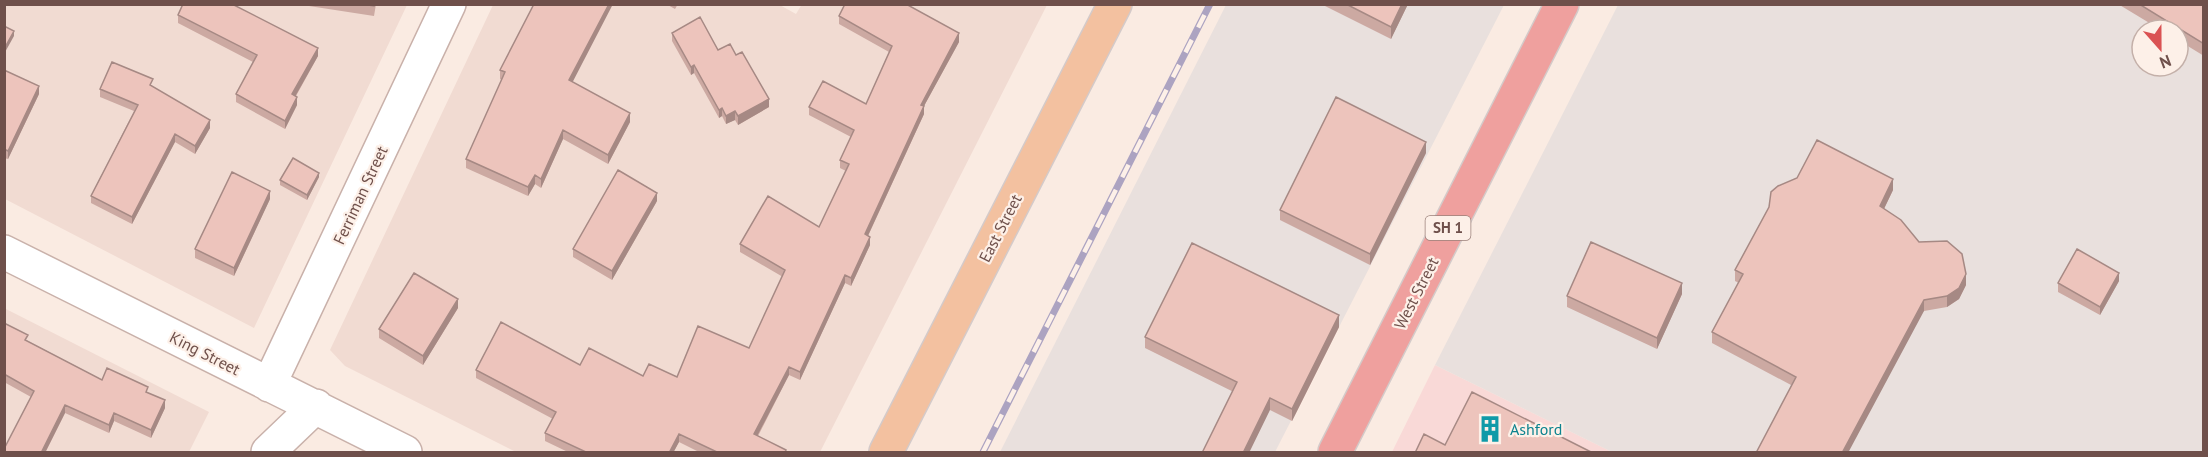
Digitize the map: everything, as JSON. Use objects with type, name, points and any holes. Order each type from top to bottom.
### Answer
[{"type":"highway","name":"West Street","points":[[1335,453],[1562,4]]},
{"type":"main road","name":"East Street","points":[[886,453],[1115,4]]},
{"type":"street","name":"Ferriman Street","points":[[269,386],[449,4]]},
{"type":"street","name":"King Street","points":[[4,252],[269,386],[316,406],[405,453]]},
{"type":"street","points":[[268,453],[316,406]]},
{"type":"shaded area","points":[[778,4],[796,14],[802,4],[1047,5],[820,452],[516,452],[345,366],[330,350],[493,5]]},
{"type":"shaded area","points":[[4,5],[407,5],[254,328],[5,199]]},
{"type":"shaded area","points":[[1226,5],[1504,5],[1275,452],[1000,452]]},
{"type":"shaded area","points":[[1618,5],[2203,5],[2203,452],[1612,452],[1435,365]]},
{"type":"shaded area","points":[[4,308],[209,412],[189,452],[5,452]]},
{"type":"shaded area","points":[[1435,365],[1612,452],[1392,452]]},
{"type":"building","points":[[183,4],[232,4],[318,48],[292,94],[297,97],[285,121],[236,94],[257,55],[178,15]]},
{"type":"building","points":[[534,4],[609,4],[569,80],[630,113],[608,155],[563,130],[541,179],[535,175],[528,187],[466,159],[505,72],[500,70]]},
{"type":"building","points":[[845,4],[906,4],[959,33],[921,105],[924,106],[865,234],[870,237],[851,278],[845,275],[800,372],[789,367],[754,434],[786,450],[785,453],[719,453],[679,434],[669,453],[588,453],[545,433],[556,412],[476,370],[501,322],[580,365],[589,348],[643,376],[649,364],[677,377],[698,326],[749,348],[785,270],[740,244],[768,196],[819,227],[849,164],[840,160],[854,130],[809,107],[823,81],[866,104],[892,46],[839,16]]},
{"type":"building","points":[[1346,4],[1402,4],[1391,27]]},
{"type":"building","points":[[2139,4],[2204,4],[2204,44],[2190,35],[2190,18],[2162,18]]},
{"type":"building","points":[[700,17],[718,50],[730,44],[736,55],[742,52],[769,99],[738,116],[735,111],[726,116],[722,108],[719,110],[694,65],[691,67],[672,33]]},
{"type":"building","points":[[4,26],[14,31],[4,49]]},
{"type":"building","points":[[112,62],[153,79],[150,85],[210,120],[195,146],[175,134],[132,217],[91,196],[138,105],[100,89]]},
{"type":"building","points":[[4,70],[39,86],[8,151],[4,149]]},
{"type":"building","points":[[1336,97],[1426,142],[1370,254],[1280,210]]},
{"type":"building","points":[[1817,140],[1893,179],[1880,206],[1901,220],[1919,242],[1947,241],[1962,254],[1966,274],[1959,288],[1947,296],[1924,300],[1842,453],[1756,453],[1796,377],[1712,332],[1743,274],[1735,270],[1769,207],[1771,192],[1778,186],[1797,178]]},
{"type":"building","points":[[293,158],[319,173],[307,195],[280,180]]},
{"type":"building","points":[[618,170],[657,193],[612,271],[573,249]]},
{"type":"building","points":[[232,172],[270,191],[234,268],[195,249]]},
{"type":"building","points":[[1591,242],[1682,283],[1657,338],[1567,296]]},
{"type":"building","points":[[1192,243],[1339,315],[1292,409],[1270,398],[1243,453],[1202,453],[1237,382],[1145,337]]},
{"type":"building","points":[[2077,249],[2119,273],[2100,307],[2058,283]]},
{"type":"building","points":[[414,273],[458,299],[423,356],[379,329]]},
{"type":"building","points":[[4,323],[28,335],[25,340],[102,380],[107,368],[148,387],[146,392],[165,400],[151,430],[114,413],[109,425],[65,405],[41,453],[4,453],[34,391],[4,374]]},
{"type":"building","points":[[1472,392],[1593,453],[1415,453],[1424,434],[1445,445]]},
{"type":"railway","points":[[983,452],[1210,4]]},
{"type":"place","name":"Ashford","points":[[1490,429]]}]
